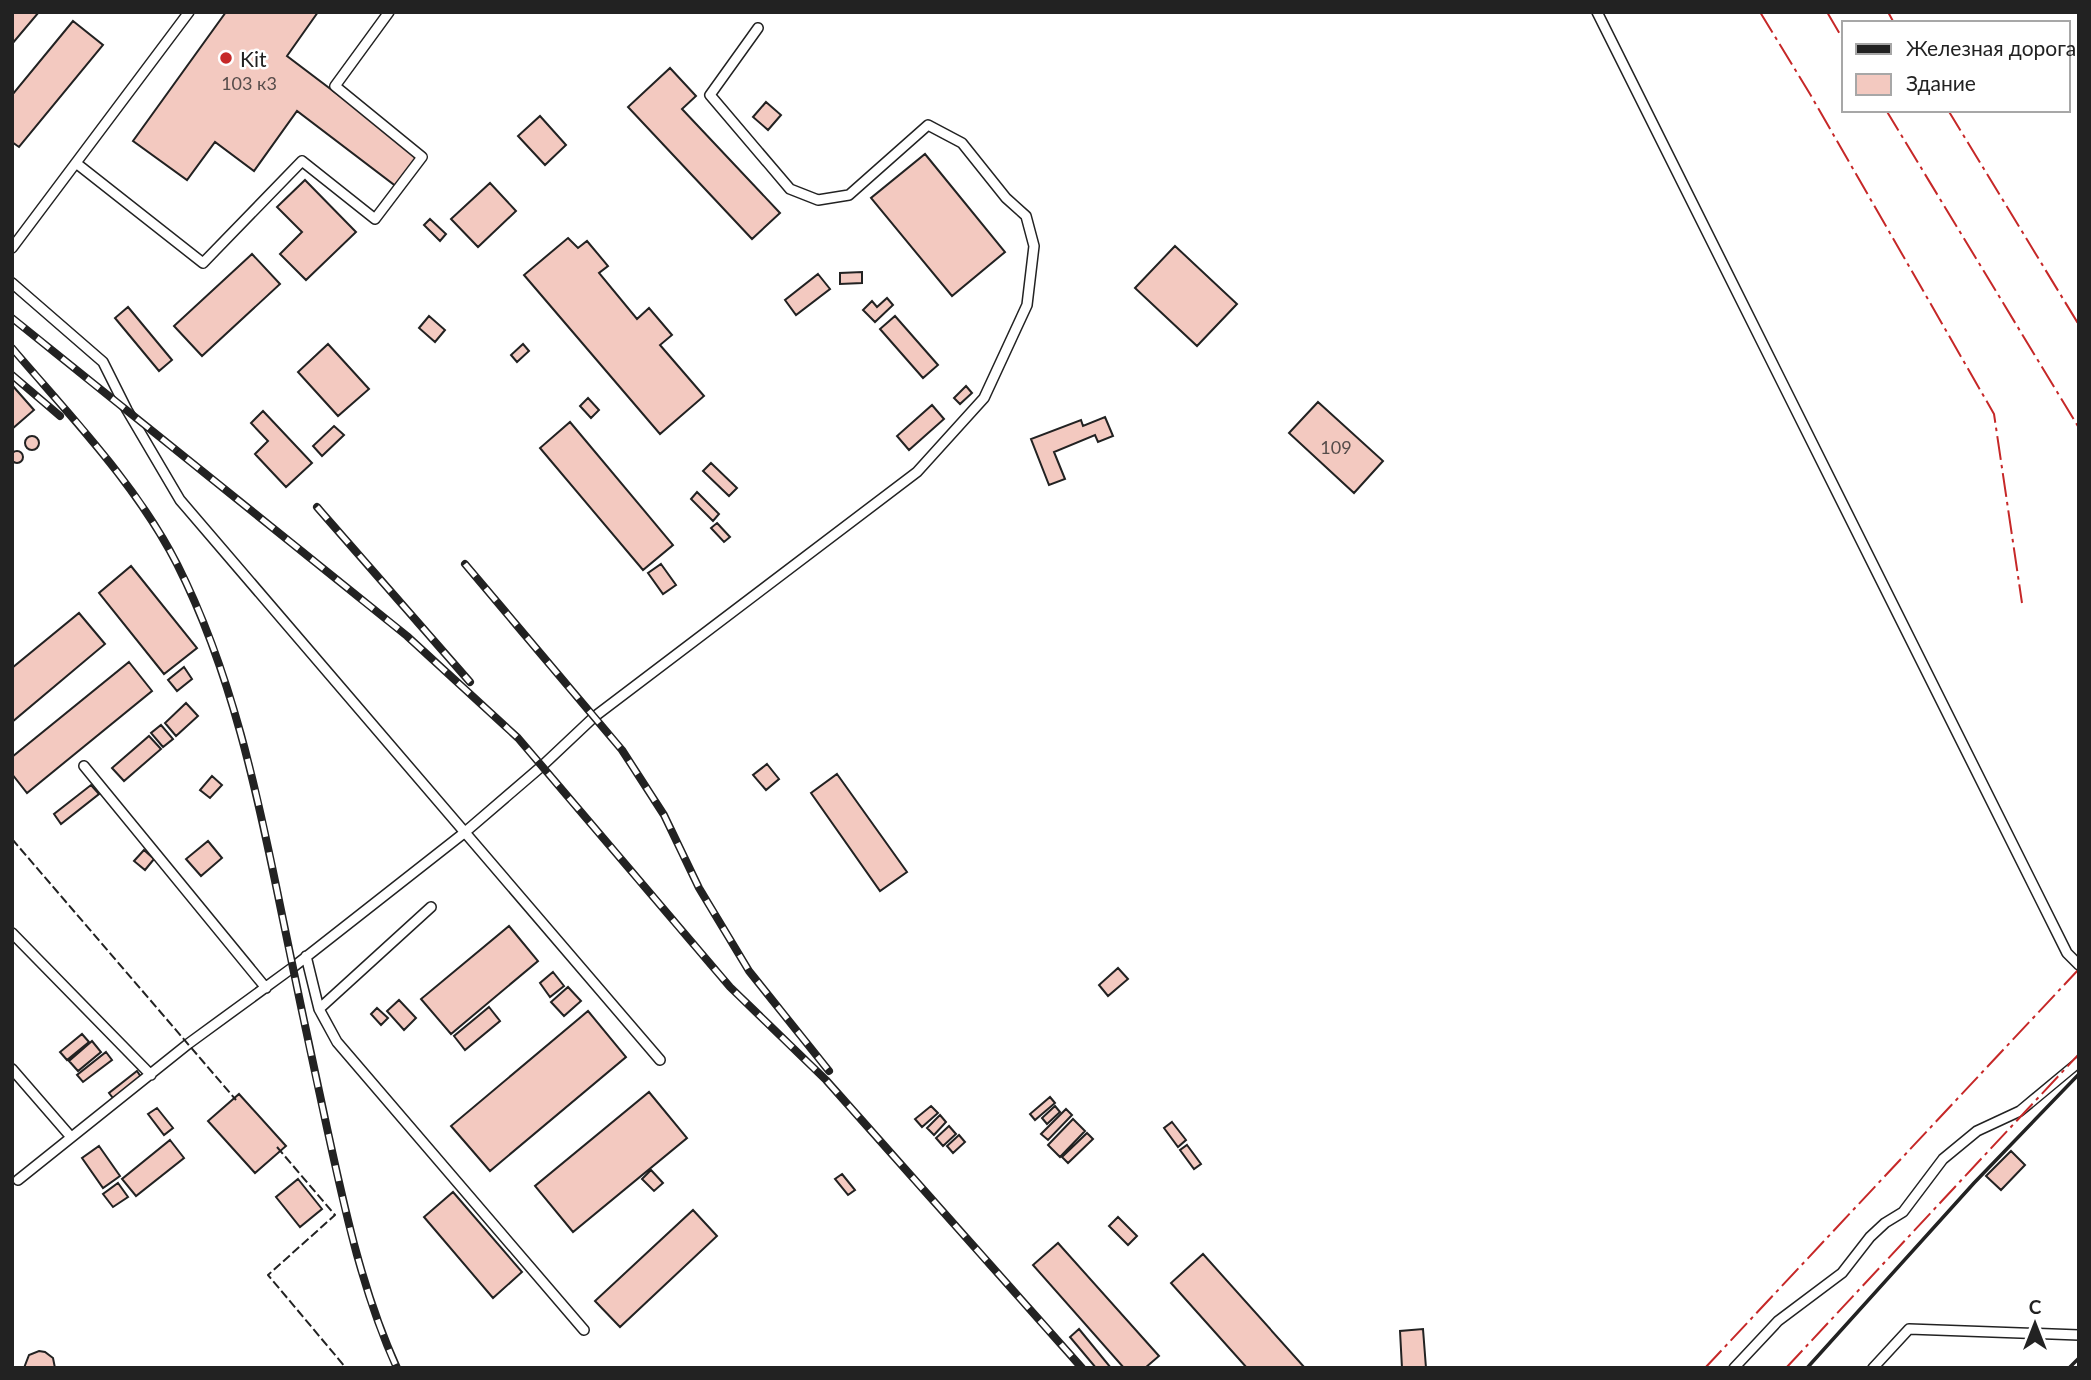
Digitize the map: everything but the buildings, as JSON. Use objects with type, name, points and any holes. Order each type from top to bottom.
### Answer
[{"type":"lane","points":[[12,248],[189,12]]},
{"type":"lane","points":[[76,163],[203,263],[302,161],[375,219],[422,157],[335,86],[389,12]]},
{"type":"lane","points":[[1597,12],[2067,953],[2079,965]]},
{"type":"lane","points":[[18,1180],[188,1044],[266,988],[464,833],[594,717],[917,472],[984,398],[1027,305],[1034,247],[1026,216],[1006,198],[962,144],[928,125],[849,195],[818,200],[790,189],[710,95],[758,28]]},
{"type":"lane","points":[[12,283],[103,362],[127,410],[180,500],[660,1060]]},
{"type":"lane","points":[[84,766],[266,988]]},
{"type":"lane","points":[[319,1009],[431,907]]},
{"type":"lane","points":[[12,933],[151,1075]]},
{"type":"lane","points":[[306,956],[319,1009],[337,1042],[584,1330]]},
{"type":"lane","points":[[1734,1368],[1778,1321],[1842,1273],[1870,1237],[1885,1223],[1903,1212],[1943,1159],[1977,1131],[2020,1111],[2079,1062]]},
{"type":"lane","points":[[12,1069],[71,1137]]},
{"type":"lane","points":[[1873,1368],[1909,1329],[2079,1335]]},
{"type":"railway","points":[[12,318],[407,636],[518,738],[730,987],[826,1080],[1082,1368]]},
{"type":"railway","points":[[12,348],[101,452],[142,506],[177,564],[213,647],[252,777],[348,1220],[364,1280],[397,1368]]},
{"type":"railway","points":[[12,375],[60,416]]},
{"type":"railway","points":[[317,507],[470,682]]},
{"type":"railway","points":[[465,564],[622,750],[664,815],[699,888],[749,971],[829,1071]]},
{"type":"fence","points":[[12,839],[236,1100]]},
{"type":"fence","points":[[277,1147],[335,1215],[268,1275],[346,1368]]},
{"type":"wall","points":[[1807,1368],[1974,1183],[2079,1074]]},
{"type":"wall","points":[[2069,1368],[2079,1358]]},
{"type":"power","points":[[1760,12],[1994,414],[2022,603]]},
{"type":"power","points":[[1827,12],[1842,38]]},
{"type":"power","points":[[1888,12],[1893,21]]},
{"type":"power","points":[[1887,112],[2079,428]]},
{"type":"power","points":[[1949,112],[2079,325]]},
{"type":"power","points":[[1705,1368],[2079,969]]},
{"type":"power","points":[[1786,1368],[2079,1054]]},
{"type":"place","name":"Kit","points":[[226,58]]}]
